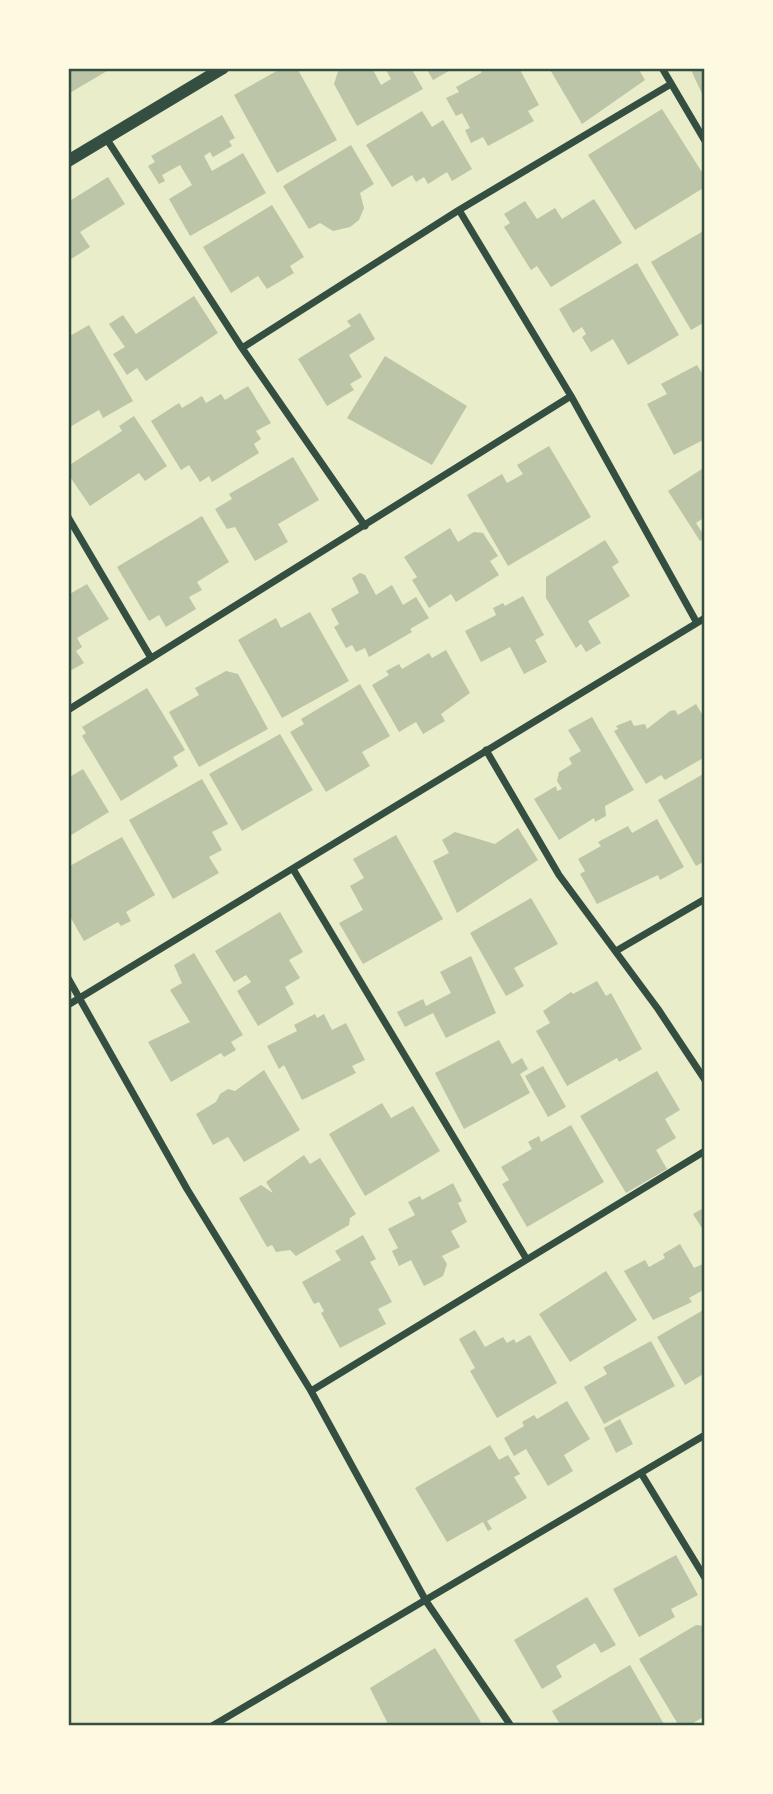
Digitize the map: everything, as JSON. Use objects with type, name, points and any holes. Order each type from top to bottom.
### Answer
[{"type":"street","points":[[68,161],[223,68]]},
{"type":"street","points":[[662,68],[705,141]]},
{"type":"street","points":[[242,348],[459,210],[671,84]]},
{"type":"street","points":[[106,138],[242,348],[365,526]]},
{"type":"street","points":[[459,210],[571,396],[697,623]]},
{"type":"street","points":[[68,710],[571,396]]},
{"type":"street","points":[[68,517],[150,658]]},
{"type":"street","points":[[68,1005],[705,618]]},
{"type":"street","points":[[486,750],[559,875],[616,951],[705,1080]]},
{"type":"street","points":[[293,869],[526,1258]]},
{"type":"street","points":[[616,951],[705,899]]},
{"type":"street","points":[[68,978],[187,1189],[311,1391],[426,1601],[511,1726]]},
{"type":"street","points":[[311,1391],[705,1151]]},
{"type":"street","points":[[212,1726],[705,1435]]},
{"type":"street","points":[[641,1473],[705,1578]]},
{"type":"building","points":[[68,68],[112,68],[68,94]]},
{"type":"building","points":[[282,68],[297,68],[337,140],[277,173],[234,95]]},
{"type":"building","points":[[339,68],[372,68],[381,85],[391,79],[385,68],[411,68],[423,89],[357,126],[334,84]]},
{"type":"building","points":[[426,68],[454,68],[433,80]]},
{"type":"building","points":[[482,68],[519,68],[539,105],[528,111],[534,121],[488,146],[483,137],[471,143],[465,130],[470,128],[462,113],[456,116],[446,98],[459,92],[456,87],[481,73]]},
{"type":"building","points":[[549,68],[638,68],[645,80],[582,124]]},
{"type":"building","points":[[690,68],[705,68],[705,100]]},
{"type":"building","points":[[662,109],[705,177],[705,187],[635,230],[588,155]]},
{"type":"building","points":[[422,111],[432,127],[443,120],[472,169],[452,181],[447,172],[428,184],[424,177],[416,182],[412,175],[392,187],[366,145]]},
{"type":"building","points":[[222,115],[235,138],[229,141],[232,146],[213,157],[210,152],[204,156],[212,171],[243,153],[266,193],[190,236],[169,199],[192,185],[180,165],[162,175],[165,181],[159,184],[148,166],[155,162],[151,156]]},
{"type":"building","points":[[351,145],[374,184],[360,193],[364,208],[359,220],[350,227],[333,231],[320,223],[309,229],[283,186]]},
{"type":"building","points":[[108,177],[125,204],[80,232],[90,247],[68,261],[68,202]]},
{"type":"building","points":[[594,199],[622,243],[551,287],[537,266],[531,270],[504,227],[510,223],[504,214],[525,201],[537,219],[555,208],[562,219]]},
{"type":"building","points":[[272,205],[304,257],[290,266],[294,273],[267,289],[258,276],[231,293],[203,247]]},
{"type":"building","points":[[705,230],[705,322],[691,330],[651,262]]},
{"type":"building","points":[[637,263],[679,335],[628,365],[613,339],[591,352],[582,337],[586,334],[582,327],[573,333],[559,309]]},
{"type":"building","points":[[194,296],[218,333],[146,381],[137,368],[127,375],[113,354],[125,347],[109,324],[123,315],[136,334]]},
{"type":"building","points":[[360,313],[375,339],[349,355],[362,377],[350,384],[354,390],[327,406],[298,359],[351,326],[347,321]]},
{"type":"building","points":[[89,325],[133,401],[103,418],[99,410],[68,428],[68,337]]},
{"type":"building","points":[[385,356],[467,406],[432,465],[347,418]]},
{"type":"building","points":[[697,365],[705,378],[705,439],[674,455],[647,404],[667,394],[661,384]]},
{"type":"building","points":[[248,386],[271,423],[256,431],[261,439],[254,444],[259,453],[212,482],[209,476],[200,482],[189,465],[181,470],[151,421],[179,403],[182,408],[202,396],[206,403],[221,394],[225,400]]},
{"type":"building","points":[[134,416],[167,466],[145,481],[139,473],[90,506],[68,474],[68,466],[122,431],[119,426]]},
{"type":"building","points":[[549,446],[591,517],[508,566],[467,495],[502,474],[507,483],[523,474],[517,465]]},
{"type":"building","points":[[293,457],[319,500],[278,524],[288,542],[255,561],[235,527],[227,529],[215,509],[232,499],[229,494]]},
{"type":"building","points":[[705,467],[705,517],[696,523],[705,537],[700,541],[668,491]]},
{"type":"building","points":[[202,516],[229,562],[197,582],[202,590],[189,597],[196,609],[166,627],[159,615],[149,621],[117,567]]},
{"type":"building","points":[[450,528],[458,542],[474,532],[483,533],[498,556],[490,561],[499,575],[456,602],[451,594],[429,608],[412,580],[417,577],[404,557]]},
{"type":"building","points":[[605,540],[619,562],[612,567],[630,596],[588,621],[601,643],[586,652],[581,644],[576,648],[546,598],[546,577]]},
{"type":"building","points":[[360,573],[365,575],[376,595],[392,585],[403,605],[416,597],[429,618],[410,629],[412,632],[369,657],[365,648],[356,652],[352,645],[346,648],[334,627],[339,624],[331,609],[359,593],[352,578]]},
{"type":"building","points":[[87,584],[109,619],[77,638],[82,647],[76,651],[84,663],[68,672],[68,595]]},
{"type":"building","points":[[523,596],[544,635],[535,640],[547,662],[524,674],[510,647],[481,662],[465,631],[496,615],[493,608],[503,603],[505,606]]},
{"type":"building","points":[[310,612],[349,681],[282,718],[238,640],[276,618],[281,628]]},
{"type":"building","points":[[446,650],[470,693],[441,714],[445,721],[423,734],[416,722],[399,732],[372,685],[389,675],[386,671],[399,664],[402,669],[429,653],[432,658]]},
{"type":"building","points":[[226,671],[238,674],[268,729],[199,767],[169,712],[199,695],[195,688]]},
{"type":"building","points":[[360,684],[390,736],[362,752],[370,766],[326,792],[290,732],[304,724],[301,719]]},
{"type":"building","points":[[147,688],[185,750],[173,757],[178,766],[121,801],[82,736],[86,733],[82,727]]},
{"type":"building","points":[[696,704],[705,719],[705,757],[665,780],[661,775],[646,784],[614,731],[618,729],[616,726],[631,720],[634,726],[645,724],[647,729],[670,711],[675,710],[678,715]]},
{"type":"building","points":[[592,717],[634,790],[605,806],[606,816],[595,822],[594,818],[559,840],[534,799],[556,786],[557,791],[562,789],[557,781],[559,772],[572,764],[569,758],[581,751],[568,730]]},
{"type":"building","points":[[280,734],[313,790],[242,831],[209,774]]},
{"type":"building","points":[[83,769],[109,812],[68,837],[68,778]]},
{"type":"building","points":[[705,773],[705,861],[696,866],[658,800]]},
{"type":"building","points":[[202,779],[228,824],[212,832],[222,850],[209,857],[219,873],[173,899],[129,820]]},
{"type":"building","points":[[657,819],[684,867],[660,880],[658,875],[597,904],[580,874],[585,871],[578,859],[601,846],[598,842],[628,826],[632,833]]},
{"type":"building","points":[[518,828],[538,860],[457,913],[433,861],[449,853],[442,840],[455,832],[495,844]]},
{"type":"building","points":[[396,835],[443,919],[363,964],[339,923],[363,910],[350,886],[364,878],[353,859]]},
{"type":"building","points":[[122,837],[155,895],[126,912],[131,921],[121,926],[118,922],[84,941],[68,913],[68,867]]},
{"type":"building","points":[[531,898],[558,944],[514,968],[524,986],[506,996],[470,933]]},
{"type":"building","points":[[280,912],[303,952],[289,960],[300,978],[285,987],[294,1004],[258,1026],[237,991],[251,982],[246,975],[234,982],[215,951]]},
{"type":"building","points":[[194,953],[243,1035],[231,1042],[236,1050],[224,1057],[221,1053],[171,1082],[148,1042],[190,1022],[170,990],[182,983],[174,965]]},
{"type":"building","points":[[471,956],[496,1013],[446,1038],[433,1013],[405,1027],[397,1012],[423,999],[426,1006],[451,993],[440,972]]},
{"type":"building","points":[[597,981],[606,996],[611,993],[642,1049],[619,1062],[617,1058],[567,1086],[536,1031],[550,1023],[543,1011],[571,992],[573,994]]},
{"type":"building","points":[[315,1014],[317,1018],[324,1014],[332,1030],[346,1023],[365,1060],[352,1066],[356,1073],[302,1100],[284,1065],[279,1069],[267,1046],[297,1031],[294,1025]]},
{"type":"building","points":[[499,1040],[512,1064],[522,1058],[528,1069],[520,1074],[530,1093],[464,1129],[435,1073]]},
{"type":"building","points":[[543,1066],[566,1107],[548,1117],[525,1076]]},
{"type":"building","points":[[264,1070],[300,1130],[244,1162],[228,1137],[213,1145],[196,1114],[216,1102],[220,1094],[228,1089],[235,1091]]},
{"type":"building","points":[[657,1071],[680,1110],[665,1119],[676,1138],[656,1150],[667,1169],[626,1193],[580,1116]]},
{"type":"building","points":[[382,1103],[391,1118],[413,1106],[440,1151],[365,1196],[329,1134]]},
{"type":"building","points":[[571,1125],[604,1182],[527,1227],[502,1184],[509,1180],[501,1167],[532,1149],[528,1142],[539,1136],[541,1142]]},
{"type":"building","points":[[304,1155],[310,1164],[320,1158],[356,1214],[350,1218],[349,1225],[296,1256],[290,1250],[276,1252],[272,1245],[267,1247],[239,1198],[261,1185],[273,1193],[266,1182]]},
{"type":"building","points":[[453,1183],[462,1201],[458,1203],[467,1222],[451,1231],[460,1247],[442,1256],[447,1264],[443,1276],[424,1286],[411,1260],[399,1266],[392,1251],[398,1248],[388,1229],[415,1215],[408,1202],[420,1196],[422,1200]]},
{"type":"building","points":[[705,1207],[705,1233],[693,1214]]},
{"type":"building","points":[[363,1235],[376,1259],[370,1262],[392,1302],[378,1309],[386,1324],[340,1348],[321,1313],[324,1311],[319,1302],[314,1304],[302,1282],[341,1260],[335,1251]]},
{"type":"building","points":[[680,1244],[694,1268],[705,1263],[705,1289],[689,1298],[692,1302],[653,1320],[624,1271],[645,1260],[649,1267],[665,1258],[663,1254]]},
{"type":"building","points":[[606,1271],[637,1320],[570,1362],[539,1314]]},
{"type":"building","points":[[705,1309],[705,1373],[685,1385],[657,1337]]},
{"type":"building","points":[[475,1330],[485,1347],[503,1337],[507,1343],[514,1339],[516,1343],[530,1335],[557,1383],[497,1418],[470,1371],[475,1368],[459,1339]]},
{"type":"building","points":[[651,1341],[675,1386],[604,1424],[584,1387],[607,1374],[603,1367]]},
{"type":"building","points":[[567,1401],[590,1439],[564,1455],[573,1471],[548,1486],[526,1449],[514,1456],[504,1438],[524,1426],[522,1422],[534,1415],[537,1419]]},
{"type":"building","points":[[620,1419],[633,1444],[616,1453],[604,1428]]},
{"type":"building","points":[[490,1445],[499,1460],[508,1455],[520,1474],[514,1477],[527,1498],[487,1521],[492,1529],[488,1531],[483,1522],[447,1542],[415,1488]]},
{"type":"building","points":[[676,1555],[698,1595],[671,1609],[675,1617],[639,1637],[613,1589]]},
{"type":"building","points":[[587,1597],[616,1645],[601,1653],[595,1643],[556,1666],[562,1677],[542,1689],[514,1640]]},
{"type":"building","points":[[696,1625],[705,1626],[705,1716],[688,1726],[679,1726],[639,1659]]},
{"type":"building","points":[[435,1648],[481,1722],[475,1726],[389,1726],[370,1688]]},
{"type":"building","points":[[630,1665],[665,1726],[561,1726],[552,1711]]}]
